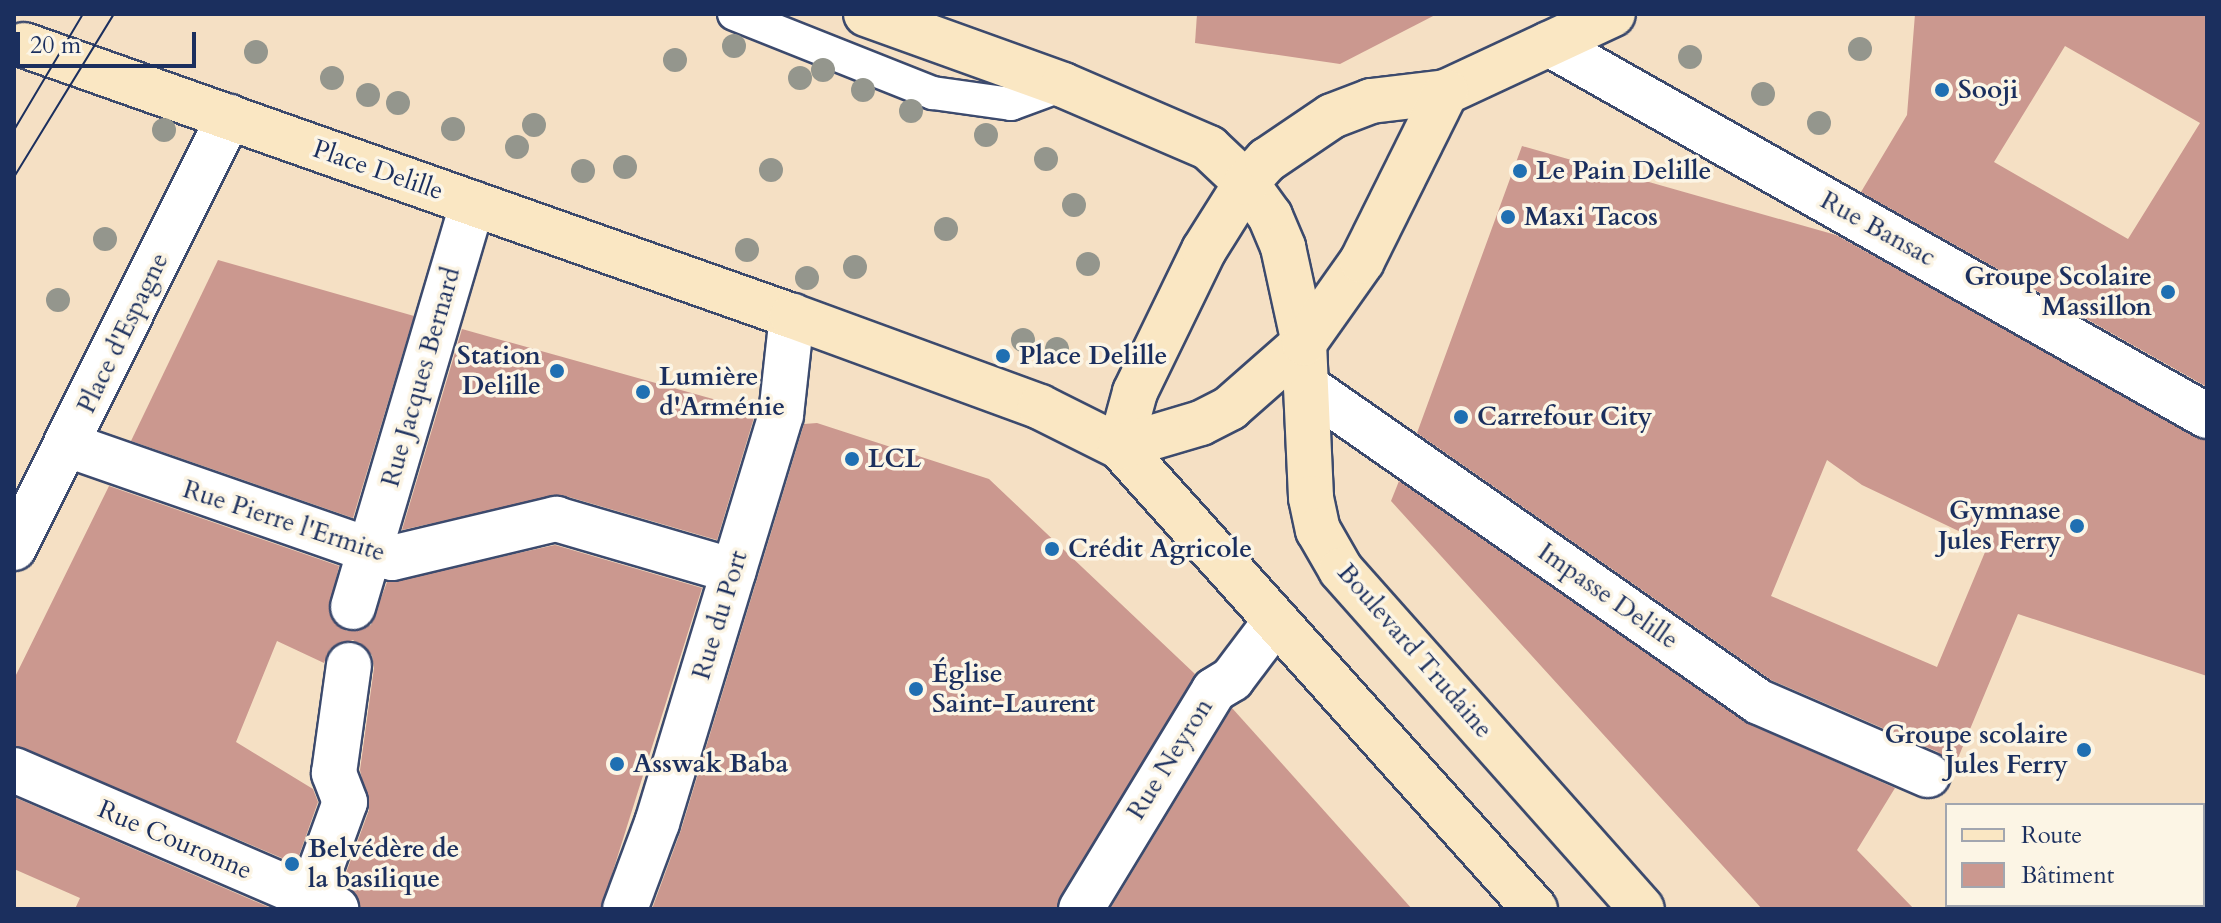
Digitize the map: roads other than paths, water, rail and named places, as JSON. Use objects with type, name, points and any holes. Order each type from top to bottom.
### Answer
[{"type":"main road","points":[[866,14],[1063,85],[1209,148],[1246,183],[1270,216],[1283,247],[1304,343]]},
{"type":"main road","points":[[1120,447],[1135,392],[1204,250],[1246,183],[1296,137],[1332,116],[1371,101],[1446,92],[1613,14]]},
{"type":"main road","name":"Place Delille","points":[[21,32],[229,117],[1040,407],[1120,447]]},
{"type":"main road","points":[[1120,447],[1201,423],[1230,408],[1304,343],[1362,261],[1446,92]]},
{"type":"main road","name":"Boulevard Trudaine","points":[[1304,343],[1311,498],[1318,530],[1341,570],[1642,909]]},
{"type":"main road","points":[[1120,447],[1535,909]]},
{"type":"street","name":"Rue Bansac","points":[[1549,44],[2207,416]]},
{"type":"street","name":"Place d'Espagne","points":[[14,548],[229,117]]},
{"type":"street","name":"Rue Jacques Bernard","points":[[353,607],[473,203]]},
{"type":"street","name":"Rue du Port","points":[[625,909],[657,823],[781,415],[792,316]]},
{"type":"street","name":"Impasse Delille","points":[[1306,386],[1759,702],[1928,775]]},
{"type":"street","name":"Rue Pierre l'Ermite","points":[[68,445],[368,551],[407,559],[556,519],[734,571]]},
{"type":"street","name":"Rue Neyron","points":[[1081,909],[1214,690],[1232,679],[1275,622]]},
{"type":"street","points":[[323,903],[345,802],[334,773],[349,665]]},
{"type":"street","name":"Rue Couronne","points":[[14,770],[323,903]]},
{"type":"lane","points":[[734,14],[933,93],[1011,104],[1063,85]]},
{"type":"tram line","points":[[14,130],[83,14]]},
{"type":"tram line","points":[[14,177],[114,14]]},
{"type":"place","name":"Sooji","points":[[1942,90]]},
{"type":"place","name":"Le Pain Delille","points":[[1520,171]]},
{"type":"place","name":"Maxi Tacos","points":[[1508,217]]},
{"type":"place","name":"Groupe Scolaire Massillon","points":[[2168,292]]},
{"type":"place","name":"Place Delille","points":[[1003,356]]},
{"type":"place","name":"Station Delille","points":[[557,371]]},
{"type":"place","name":"Lumière d'Arménie","points":[[643,392]]},
{"type":"place","name":"Carrefour City","points":[[1461,417]]},
{"type":"place","name":"LCL","points":[[852,459]]},
{"type":"place","name":"Gymnase Jules Ferry","points":[[2077,526]]},
{"type":"place","name":"Crédit Agricole","points":[[1052,549]]},
{"type":"place","name":"Église Saint-Laurent","points":[[916,689]]},
{"type":"place","name":"Groupe scolaire Jules Ferry","points":[[2084,750]]},
{"type":"place","name":"Asswak Baba","points":[[617,764]]},
{"type":"place","name":"Belvédère de la basilique","points":[[292,864]]}]
